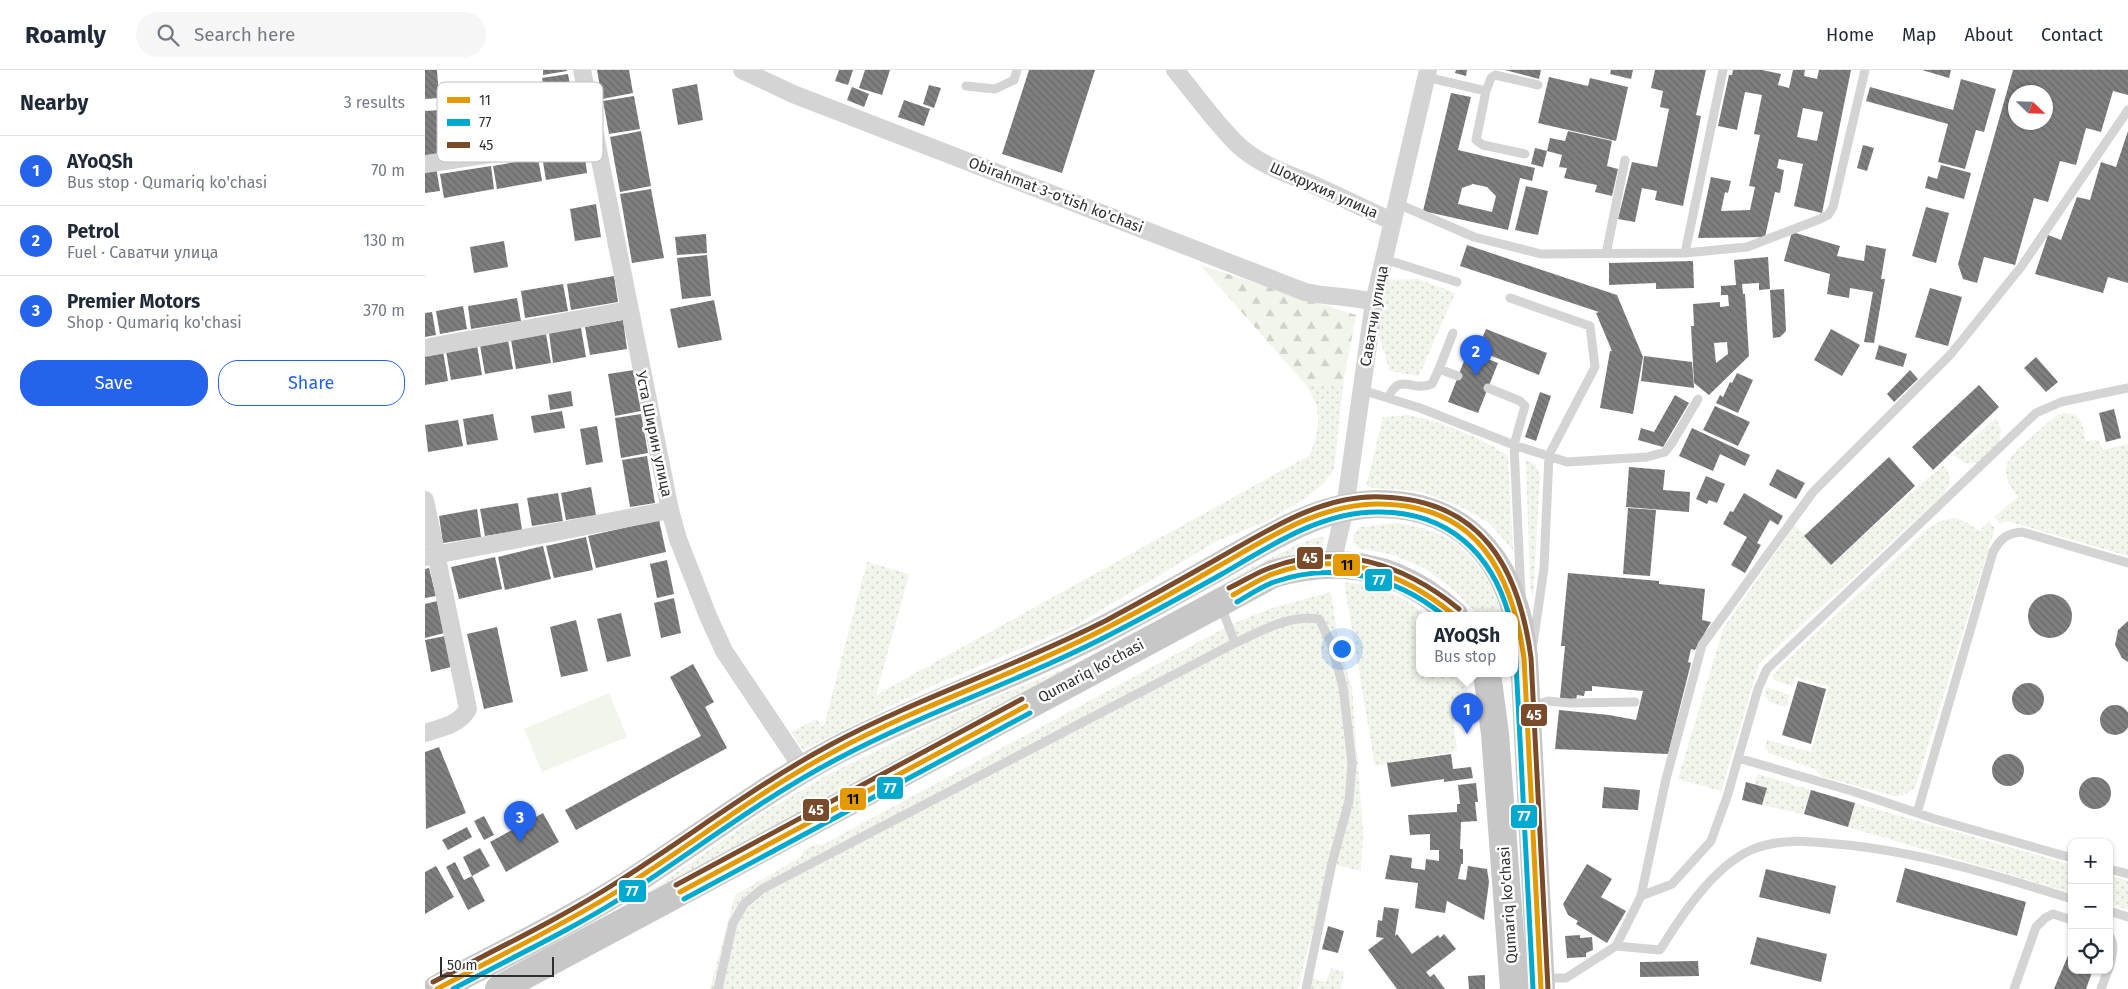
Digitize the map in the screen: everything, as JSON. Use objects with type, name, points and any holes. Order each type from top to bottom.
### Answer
[{"type":"main road","name":"Qumariq ko'chasi","points":[[437,989],[604,899],[761,794],[803,769],[902,719],[1031,666],[1282,531],[1306,520],[1345,508],[1379,504],[1409,507],[1444,518],[1471,535],[1489,552],[1505,580],[1517,612]]},
{"type":"main road","name":"Qumariq ko'chasi","points":[[499,989],[1273,574],[1314,565],[1333,564],[1365,567],[1399,578],[1430,596],[1450,612]]},
{"type":"main road","name":"Qumariq ko'chasi","points":[[1518,619],[1523,645],[1541,983]]},
{"type":"main road","name":"Qumariq ko'chasi","points":[[1488,677],[1495,734],[1514,989]]},
{"type":"street","name":"Obirahmat 3-o'tish ko'chasi","points":[[742,70],[793,94],[1305,292],[1325,297],[1358,298],[1374,302]]},
{"type":"street","name":"Шохрухия улица","points":[[1175,70],[1225,132],[1240,147],[1257,159],[1277,171],[1392,221]]},
{"type":"street","name":"Саватчи улица","points":[[1333,564],[1345,508],[1374,302],[1427,74]]},
{"type":"street","points":[[425,164],[438,162]]},
{"type":"street","name":"Уста Ширин улица","points":[[600,162],[628,310],[670,510],[678,539],[724,651],[803,769]]},
{"type":"street","points":[[425,348],[628,310]]},
{"type":"street","points":[[425,500],[430,556],[468,709],[464,716],[456,722],[425,733]]},
{"type":"street","points":[[430,556],[670,510]]},
{"type":"lane","points":[[966,86],[995,90],[1014,80],[1017,70]]},
{"type":"lane","points":[[1685,253],[1723,70]]},
{"type":"lane","points":[[1396,203],[1474,238],[1541,254],[1685,253],[1747,247],[1828,215],[1836,198],[1865,70]]},
{"type":"lane","points":[[1427,74],[1486,91]]},
{"type":"lane","points":[[1525,154],[1483,145],[1476,140],[1486,91],[1491,78],[1495,76],[1539,85]]},
{"type":"lane","points":[[1541,983],[1566,978],[1616,946],[1641,896],[1666,779],[1702,645],[1813,492],[1951,354],[2021,267],[2128,110]]},
{"type":"lane","points":[[1606,254],[1625,160]]},
{"type":"lane","points":[[1384,259],[1457,282]]},
{"type":"lane","points":[[1510,298],[1590,326],[1595,368],[1549,455],[1544,568],[1526,701],[1569,703],[1635,702]]},
{"type":"lane","points":[[1388,398],[1393,387],[1397,384],[1423,386],[1431,384],[1453,333]]},
{"type":"lane","points":[[1439,368],[1458,376]]},
{"type":"lane","points":[[1488,388],[1520,401],[1525,406],[1514,445],[1523,645]]},
{"type":"lane","points":[[1641,896],[1672,884],[1711,841],[1727,797],[1757,689],[1767,669],[2036,413],[2061,402],[2128,388]]},
{"type":"lane","points":[[1362,390],[1420,408],[1514,445],[1567,462],[1647,457],[1665,452],[1698,399]]},
{"type":"lane","points":[[1917,813],[1993,552],[1998,543],[2005,536],[2022,532],[2128,562]]},
{"type":"lane","points":[[1219,602],[1235,643]]},
{"type":"lane","points":[[718,989],[733,923],[744,904],[761,889],[1235,643],[1288,620],[1305,617],[1319,619],[1331,643],[1343,687],[1352,763],[1349,802],[1332,864],[1306,989]]},
{"type":"lane","points":[[1738,758],[2068,857]]},
{"type":"lane","points":[[1616,946],[1660,950],[1690,905],[1732,861],[1749,851],[1768,844],[1787,841],[1849,845],[1915,855],[1997,876],[2068,898]]},
{"type":"lane","points":[[2113,870],[2128,874]]},
{"type":"lane","points":[[2113,913],[2128,918]]},
{"type":"lane","points":[[2014,989],[2036,927],[2045,918],[2053,914],[2068,919]]},
{"type":"lane","points":[[2101,989],[2107,974]]},
{"type":"green space","points":[[1200,265],[1356,315],[1343,385],[1305,384]]},
{"type":"green space","points":[[1418,279],[1455,293],[1419,376],[1390,371],[1377,330],[1387,280]]},
{"type":"green space","points":[[1305,384],[1343,385],[1334,470],[1322,485],[1307,497],[1267,521],[1215,542],[1076,625],[925,689],[803,750],[791,732],[817,719],[821,727],[824,726],[867,562],[909,574],[876,695],[1310,455],[1318,427],[1318,418],[1315,401]]},
{"type":"green space","points":[[2063,413],[2074,415],[2078,418],[2086,441],[2098,440],[2103,450],[2128,444],[2128,556],[2006,521],[2000,524],[1994,517],[2018,497],[2006,474],[2006,467],[2009,461],[2037,432],[2056,416]]},
{"type":"green space","points":[[1406,415],[1430,420],[1459,431],[1487,443],[1508,456],[1513,550],[1488,522],[1459,506],[1422,492],[1366,487],[1383,417]]},
{"type":"green space","points":[[1996,418],[2001,429],[2000,443],[1978,463],[1965,463],[1953,455]]},
{"type":"green space","points":[[1526,460],[1535,464],[1540,475],[1533,598],[1530,588]]},
{"type":"green space","points":[[1943,465],[1950,476],[1950,480],[1943,495],[1759,664],[1721,791],[1678,779],[1723,629],[1795,525],[1831,564]]},
{"type":"green space","points":[[1955,518],[1966,522],[1979,531],[1989,522],[1995,528],[1915,788],[1902,796],[1894,796],[1823,777],[1815,769],[1769,753],[1765,747],[1767,740],[1811,752],[1829,687],[1796,677],[1792,686],[1774,680],[1773,676],[1777,670],[1926,530],[1940,521]]},
{"type":"green space","points":[[1395,523],[1416,526],[1450,540],[1476,563],[1487,579],[1501,612],[1475,612],[1454,590],[1424,568],[1394,555],[1359,548],[1353,542],[1354,534],[1360,527]]},
{"type":"green space","points":[[1318,537],[1322,537],[1324,540],[1323,546],[1319,550],[1301,552],[1256,567],[1196,600],[1254,566],[1305,541]]},
{"type":"green space","points":[[1344,582],[1366,585],[1398,596],[1421,612],[1416,612],[1416,677],[1467,677],[1468,679],[1463,701],[1453,716],[1457,751],[1375,766]]},
{"type":"green space","points":[[1331,592],[1338,639],[1352,688],[1363,831],[1361,871],[1332,864],[1298,989],[710,989],[735,895],[801,857],[804,850],[817,844],[822,845],[1230,625],[1272,608]]},
{"type":"green space","points":[[1196,600],[1166,617],[1128,637]]},
{"type":"green space","points":[[1128,637],[640,902],[638,899],[763,813],[827,775],[944,718],[1073,665]]},
{"type":"green space","points":[[1766,687],[1790,695],[1786,707],[1770,702],[1767,699]]},
{"type":"green space","points":[[609,693],[627,737],[542,772],[524,729]]},
{"type":"green space","points":[[1758,774],[1811,790],[1804,814],[1762,805],[1767,788],[1754,784]]},
{"type":"green space","points":[[1855,803],[2068,864],[2068,892],[1848,827]]},
{"type":"green space","points":[[2113,876],[2128,881],[2128,909],[2113,905]]},
{"type":"green space","points":[[1331,968],[1344,972],[1341,989],[1310,989],[1312,978],[1326,982]]},
{"type":"building","points":[[425,70],[437,70],[437,98],[425,99]]},
{"type":"building","points":[[543,70],[567,70],[567,71],[543,75]]},
{"type":"building","points":[[597,70],[629,70],[633,93],[603,99],[603,82],[599,82]]},
{"type":"building","points":[[839,70],[853,70],[848,85],[835,81]]},
{"type":"building","points":[[865,70],[890,70],[882,95],[859,88]]},
{"type":"building","points":[[1029,70],[1095,70],[1062,173],[1002,154]]},
{"type":"building","points":[[1456,70],[1467,70],[1466,76],[1455,73]]},
{"type":"building","points":[[1505,70],[1541,70],[1539,79]]},
{"type":"building","points":[[1611,70],[1633,70],[1631,79],[1610,74]]},
{"type":"building","points":[[1655,70],[1706,70],[1696,115],[1701,116],[1683,206],[1655,200],[1657,191],[1642,188],[1635,222],[1618,219],[1632,162],[1657,167],[1669,109],[1660,107],[1663,91],[1651,88]]},
{"type":"building","points":[[1733,70],[1762,70],[1781,74],[1778,85],[1789,88],[1793,70],[1805,70],[1804,76],[1817,79],[1819,70],[1851,70],[1822,213],[1794,206],[1803,164],[1779,159],[1777,168],[1784,170],[1780,193],[1775,192],[1765,237],[1698,238],[1711,177],[1731,181],[1728,193],[1725,192],[1721,211],[1750,210],[1755,187],[1749,186],[1760,135],[1754,134],[1762,95],[1745,92],[1737,130],[1718,126],[1729,75],[1732,75]],"holes":[[[1803,108],[1823,112],[1817,141],[1797,137]]]},
{"type":"building","points":[[1922,70],[1951,70],[1949,78]]},
{"type":"building","points":[[2013,70],[2128,70],[2128,95],[2113,91],[2101,132],[2086,128],[2076,165],[2060,161],[2048,202],[2034,198],[2015,265],[1984,257],[1977,283],[1963,279],[1958,264],[2008,88],[2008,130],[2053,130],[2053,85],[2009,85]]},
{"type":"building","points":[[568,74],[569,82],[543,82],[542,78]]},
{"type":"building","points":[[1549,77],[1588,86],[1590,78],[1628,87],[1616,141],[1538,123]]},
{"type":"building","points":[[1961,79],[1996,89],[1984,132],[1976,130],[1965,169],[1938,162],[1948,124],[1866,101],[1870,87],[1953,110]]},
{"type":"building","points":[[697,84],[703,120],[678,125],[672,89]]},
{"type":"building","points":[[929,85],[941,88],[934,108],[923,104]]},
{"type":"building","points":[[852,87],[869,94],[864,107],[847,100]]},
{"type":"building","points":[[1451,93],[1471,97],[1458,150],[1535,168],[1532,181],[1520,178],[1508,230],[1423,211]],"holes":[[[1473,184],[1487,187],[1496,196],[1492,212],[1458,204],[1462,188]]]},
{"type":"building","points":[[634,96],[640,129],[609,134],[603,101]]},
{"type":"building","points":[[904,100],[930,109],[924,126],[898,117]]},
{"type":"building","points":[[437,110],[437,159],[425,160],[425,111]]},
{"type":"building","points":[[641,131],[651,186],[620,192],[610,137]]},
{"type":"building","points":[[1568,131],[1612,141],[1607,166],[1618,169],[1612,196],[1595,192],[1597,185],[1564,178],[1567,168],[1559,167],[1562,155],[1547,151],[1550,138],[1565,141]]},
{"type":"building","points":[[2128,131],[2128,283],[2108,277],[2103,293],[2035,274],[2048,235],[2061,240],[2077,197],[2090,200],[2101,162],[2116,167]]},
{"type":"building","points":[[1863,145],[1874,148],[1867,171],[1857,168]]},
{"type":"building","points":[[1535,148],[1547,151],[1543,167],[1531,164]]},
{"type":"building","points":[[516,162],[539,162],[542,181],[497,189],[493,166]]},
{"type":"building","points":[[543,162],[586,162],[587,173],[546,180]]},
{"type":"building","points":[[1941,165],[1971,173],[1964,199],[1925,188],[1928,176],[1937,179]]},
{"type":"building","points":[[491,166],[494,189],[444,198],[440,174]]},
{"type":"building","points":[[436,167],[440,191],[425,193],[425,169]]},
{"type":"building","points":[[1526,186],[1548,191],[1538,235],[1515,230]]},
{"type":"building","points":[[651,189],[664,258],[632,263],[620,194]]},
{"type":"building","points":[[596,204],[601,237],[575,241],[570,209]]},
{"type":"building","points":[[1926,207],[1949,213],[1936,263],[1912,256]]},
{"type":"building","points":[[1792,232],[1840,246],[1837,256],[1864,261],[1866,245],[1886,249],[1881,279],[1885,279],[1874,343],[1864,342],[1873,292],[1850,288],[1849,298],[1827,294],[1830,274],[1784,261]]},
{"type":"building","points":[[706,234],[707,253],[677,255],[675,237]]},
{"type":"building","points":[[504,241],[508,267],[474,273],[470,247]]},
{"type":"building","points":[[1467,245],[1617,295],[1643,357],[1633,414],[1600,408],[1610,351],[1612,351],[1596,313],[1599,312],[1460,266]]},
{"type":"building","points":[[707,255],[711,296],[682,299],[677,258]]},
{"type":"building","points":[[1768,257],[1770,289],[1759,290],[1759,283],[1742,284],[1743,294],[1745,294],[1749,356],[1709,395],[1694,383],[1691,326],[1694,326],[1693,304],[1720,302],[1720,307],[1729,306],[1728,295],[1721,295],[1721,286],[1736,285],[1734,260]],"holes":[[[1727,342],[1728,354],[1716,363],[1714,343]]]},
{"type":"building","points":[[1693,261],[1694,288],[1656,289],[1656,283],[1609,285],[1609,263]]},
{"type":"building","points":[[614,276],[618,302],[571,310],[567,284]]},
{"type":"building","points":[[563,284],[568,311],[525,318],[521,291]]},
{"type":"building","points":[[1930,288],[1962,297],[1948,346],[1915,337]]},
{"type":"building","points":[[1784,289],[1786,331],[1780,337],[1773,338],[1770,290]]},
{"type":"building","points":[[517,298],[521,321],[471,329],[468,306]]},
{"type":"building","points":[[714,300],[722,340],[678,348],[670,309]]},
{"type":"building","points":[[463,306],[467,329],[440,334],[436,311]]},
{"type":"building","points":[[432,312],[436,335],[425,337],[425,313]]},
{"type":"building","points":[[623,320],[627,349],[590,355],[585,327]]},
{"type":"building","points":[[581,328],[586,357],[553,363],[549,333]]},
{"type":"building","points":[[1486,329],[1547,353],[1539,375],[1477,350]]},
{"type":"building","points":[[1831,329],[1860,345],[1842,376],[1814,360]]},
{"type":"building","points":[[546,334],[551,363],[516,369],[511,340]]},
{"type":"building","points":[[508,340],[513,369],[485,374],[480,345]]},
{"type":"building","points":[[477,345],[482,375],[451,380],[446,351]]},
{"type":"building","points":[[1879,345],[1907,354],[1903,367],[1875,359]]},
{"type":"building","points":[[443,351],[448,381],[425,385],[425,354]]},
{"type":"building","points":[[1468,351],[1498,363],[1478,413],[1448,402]]},
{"type":"building","points":[[1644,356],[1692,362],[1694,388],[1641,381]]},
{"type":"building","points":[[2036,357],[2058,382],[2046,392],[2024,368]]},
{"type":"building","points":[[634,370],[641,411],[615,416],[608,374]]},
{"type":"building","points":[[1910,370],[1918,379],[1894,402],[1887,394]]},
{"type":"building","points":[[1737,373],[1753,380],[1738,413],[1716,403],[1720,395],[1723,397],[1730,382],[1732,383]]},
{"type":"building","points":[[1979,385],[1999,407],[1933,470],[1912,447]]},
{"type":"building","points":[[571,391],[573,406],[550,410],[548,395]]},
{"type":"building","points":[[1540,392],[1551,396],[1536,441],[1525,437]]},
{"type":"building","points":[[1675,395],[1689,403],[1663,447],[1638,440],[1641,428],[1654,432]]},
{"type":"building","points":[[1715,406],[1750,422],[1738,446],[1703,430]]},
{"type":"building","points":[[2114,409],[2121,438],[2106,442],[2099,413]]},
{"type":"building","points":[[562,411],[565,428],[534,433],[531,416]]},
{"type":"building","points":[[493,414],[498,440],[467,445],[463,419]]},
{"type":"building","points":[[641,414],[648,453],[621,458],[615,418]]},
{"type":"building","points":[[458,420],[463,446],[428,452],[425,425]]},
{"type":"building","points":[[597,426],[603,462],[586,465],[580,429]]},
{"type":"building","points":[[1692,428],[1750,455],[1745,466],[1720,454],[1713,471],[1679,456]]},
{"type":"building","points":[[647,456],[655,503],[630,507],[622,460]]},
{"type":"building","points":[[1889,457],[1915,486],[1831,565],[1804,536]]},
{"type":"building","points":[[1629,467],[1665,470],[1663,490],[1690,492],[1689,512],[1626,507]]},
{"type":"building","points":[[1777,469],[1805,483],[1796,499],[1769,485]]},
{"type":"building","points":[[1706,476],[1725,484],[1717,503],[1709,500],[1707,504],[1696,499]]},
{"type":"building","points":[[591,487],[596,515],[566,520],[561,493]]},
{"type":"building","points":[[558,493],[563,521],[532,526],[527,498]]},
{"type":"building","points":[[1744,493],[1783,516],[1778,525],[1770,520],[1757,543],[1761,545],[1745,573],[1731,565],[1747,537],[1723,524],[1730,511],[1733,512]]},
{"type":"building","points":[[518,503],[522,530],[485,536],[480,509]]},
{"type":"building","points":[[1628,508],[1656,510],[1650,576],[1623,574]]},
{"type":"building","points":[[477,509],[481,537],[443,543],[439,516]]},
{"type":"building","points":[[659,520],[666,552],[596,568],[588,536]]},
{"type":"building","points":[[586,537],[593,570],[554,578],[546,546]]},
{"type":"building","points":[[543,546],[551,579],[505,590],[498,557]]},
{"type":"building","points":[[495,557],[502,589],[459,599],[451,567]]},
{"type":"building","points":[[667,560],[674,594],[657,598],[650,564]]},
{"type":"building","points":[[429,568],[436,596],[425,598],[425,569]]},
{"type":"building","points":[[1568,573],[1659,581],[1659,584],[1705,589],[1702,620],[1711,622],[1695,650],[1691,649],[1688,662],[1691,663],[1668,754],[1555,749],[1559,710],[1636,720],[1643,691],[1592,686],[1592,691],[1585,691],[1584,696],[1577,695],[1576,700],[1560,698],[1565,646],[1561,646]]},
{"type":"building","points":[[2054,594],[2066,600],[2071,607],[2071,625],[2066,632],[2059,637],[2046,638],[2038,635],[2031,628],[2028,612],[2031,604],[2038,597]]},
{"type":"building","points":[[674,598],[681,633],[661,638],[654,603]]},
{"type":"building","points":[[437,601],[444,633],[425,638],[425,604]]},
{"type":"building","points":[[621,613],[631,656],[607,662],[597,619]]},
{"type":"building","points":[[576,620],[588,671],[561,677],[550,627]]},
{"type":"building","points":[[2128,621],[2128,662],[2122,658],[2115,645],[2118,630]]},
{"type":"building","points":[[497,627],[513,702],[484,709],[467,634]]},
{"type":"building","points":[[445,636],[451,667],[431,672],[425,640]]},
{"type":"building","points":[[693,664],[714,702],[705,707],[727,748],[576,830],[565,810],[701,736],[670,677]]},
{"type":"building","points":[[1798,681],[1826,689],[1811,744],[1782,735]]},
{"type":"building","points":[[2028,683],[2034,684],[2039,688],[2043,693],[2043,705],[2039,710],[2034,714],[2028,715],[2022,714],[2017,710],[2013,705],[2012,699],[2013,693],[2017,688],[2022,684]]},
{"type":"building","points":[[2115,705],[2126,709],[2129,714],[2129,726],[2126,731],[2115,735],[2104,731],[2100,720],[2104,709]]},
{"type":"building","points":[[439,747],[466,813],[426,829],[425,752]]},
{"type":"building","points":[[1451,754],[1453,769],[1471,767],[1473,778],[1444,782],[1444,779],[1391,787],[1387,763]]},
{"type":"building","points":[[2008,754],[2014,755],[2019,759],[2023,764],[2023,776],[2019,781],[2014,785],[2008,786],[2002,785],[1997,781],[1993,776],[1992,770],[1993,764],[1997,759],[2002,755]]},
{"type":"building","points":[[2095,777],[2101,778],[2106,782],[2110,787],[2110,799],[2106,804],[2101,808],[2095,809],[2089,808],[2084,804],[2080,799],[2079,793],[2080,787],[2084,782],[2089,778]]},
{"type":"building","points":[[1746,782],[1767,788],[1762,805],[1742,800]]},
{"type":"building","points":[[1476,783],[1477,821],[1461,822],[1460,849],[1463,849],[1463,864],[1461,864],[1458,879],[1466,880],[1468,866],[1487,869],[1489,882],[1484,920],[1447,901],[1445,913],[1415,908],[1418,883],[1385,879],[1390,855],[1412,858],[1411,868],[1425,870],[1426,859],[1439,861],[1439,850],[1430,850],[1430,834],[1410,835],[1408,815],[1457,812],[1457,804],[1460,804],[1458,785]]},
{"type":"building","points":[[1604,787],[1640,790],[1638,810],[1602,808]]},
{"type":"building","points":[[1811,790],[1855,803],[1848,827],[1804,814]]},
{"type":"building","points":[[543,813],[559,842],[506,872],[490,842]]},
{"type":"building","points":[[484,816],[494,835],[484,840],[474,821]]},
{"type":"building","points":[[467,827],[472,837],[448,850],[442,840]]},
{"type":"building","points":[[480,848],[490,866],[472,876],[463,857]]},
{"type":"building","points":[[455,862],[464,880],[472,876],[485,901],[468,910],[446,867]]},
{"type":"building","points":[[1587,864],[1612,879],[1601,897],[1626,911],[1607,943],[1576,924],[1578,921],[1568,915],[1563,904]]},
{"type":"building","points":[[436,866],[454,897],[425,914],[425,872]]},
{"type":"building","points":[[1905,868],[2026,902],[2017,936],[1896,902]]},
{"type":"building","points":[[1766,869],[1836,886],[1830,914],[1759,897]]},
{"type":"building","points":[[1384,907],[1399,909],[1395,936],[1397,934],[1412,954],[1438,935],[1440,938],[1444,934],[1456,949],[1426,972],[1430,977],[1434,974],[1445,989],[1397,989],[1368,950],[1384,938],[1376,937],[1378,920],[1382,921]]},
{"type":"building","points":[[1328,926],[1344,931],[1338,953],[1322,949]]},
{"type":"building","points":[[1580,935],[1580,938],[1592,937],[1593,950],[1586,953],[1586,957],[1567,958],[1565,936]]},
{"type":"building","points":[[1757,937],[1827,954],[1821,982],[1750,964]]},
{"type":"building","points":[[2068,956],[2068,974],[2092,974],[2086,989],[2054,989]]},
{"type":"building","points":[[1698,961],[1699,976],[1640,977],[1640,962]]},
{"type":"building","points":[[1485,975],[1485,989],[1469,989],[1468,976]]},
{"type":"transit line","name":"45","points":[[433,982],[597,895],[723,811],[830,745],[899,712],[1073,637],[1296,516],[1338,501],[1382,497],[1417,501],[1446,511],[1470,526],[1489,545],[1505,568],[1517,595],[1531,658],[1548,989]]},
{"type":"transit line","name":"11","points":[[437,989],[599,903],[753,800],[835,751],[904,718],[1080,641],[1153,603],[1275,534],[1315,516],[1336,509],[1380,504],[1414,507],[1442,516],[1465,530],[1484,549],[1499,572],[1514,612]]},
{"type":"transit line","name":"77","points":[[453,989],[605,908],[757,806],[811,773],[908,724],[1050,664],[1085,647],[1171,602],[1278,542],[1318,523],[1359,513],[1381,512],[1405,514],[1446,528],[1463,540],[1491,572],[1508,612]]},
{"type":"transit line","name":"45","points":[[1229,588],[1262,571],[1293,561],[1318,557],[1344,557],[1392,569],[1438,593],[1459,609]]},
{"type":"transit line","name":"11","points":[[1233,595],[1270,575],[1295,567],[1320,564],[1344,565],[1390,576],[1434,600],[1450,612]]},
{"type":"transit line","name":"77","points":[[1237,602],[1274,582],[1296,576],[1341,573],[1363,576],[1405,590],[1439,612]]},
{"type":"transit line","name":"11","points":[[1518,627],[1524,658],[1541,989]]},
{"type":"transit line","name":"77","points":[[1517,677],[1533,989]]},
{"type":"transit line","name":"45","points":[[676,885],[1022,699]]},
{"type":"transit line","name":"11","points":[[680,892],[1026,706]]},
{"type":"transit line","name":"77","points":[[684,899],[1030,713]]},
{"type":"place","name":"Petrol","points":[[1476,376]]},
{"type":"place","name":"AYoQSh","points":[[1467,734]]},
{"type":"place","name":"Premier Motors","points":[[520,842]]}]
